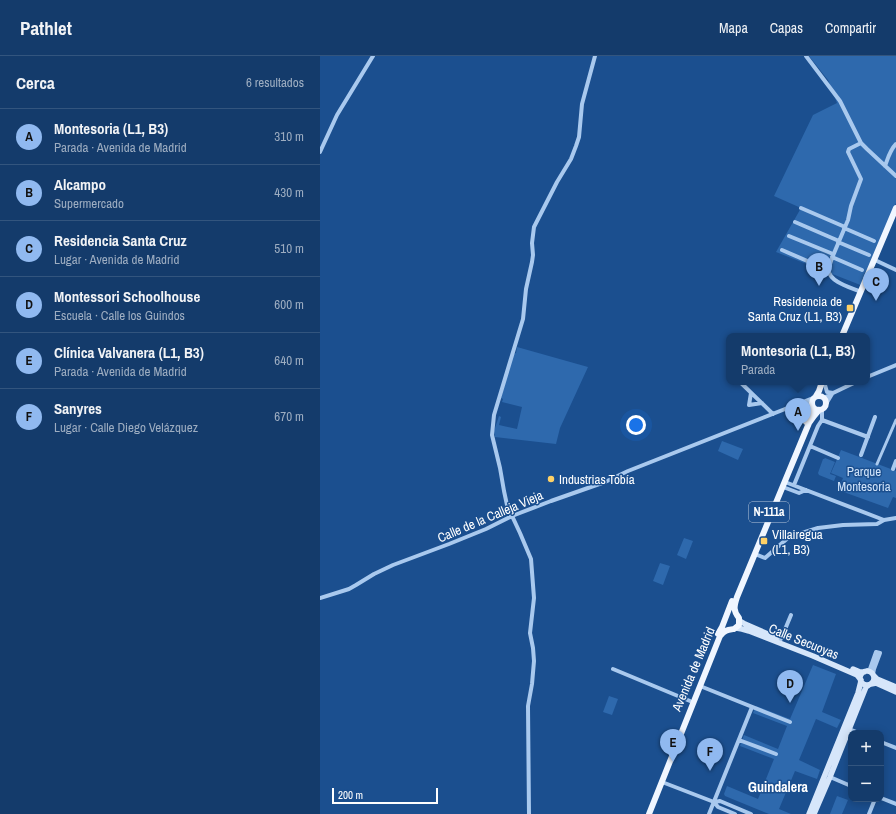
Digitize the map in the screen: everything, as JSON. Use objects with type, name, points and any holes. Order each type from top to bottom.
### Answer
[{"type":"main road","points":[[843,333],[896,208]]},
{"type":"main road","points":[[847,333],[896,216]]},
{"type":"main road","name":"Avenida de Madrid","points":[[736,615],[734,609],[735,604],[818,403],[819,391],[824,385]]},
{"type":"main road","name":"Avenida de Madrid","points":[[645,814],[706,661],[726,619],[807,419],[818,403]]},
{"type":"main road","points":[[731,614],[736,615],[740,621],[739,625],[733,629],[725,625],[726,619],[731,614]]},
{"type":"main road","name":"Calle Secuoyas","points":[[740,621],[781,640],[859,671],[865,672]]},
{"type":"main road","name":"Calle Secuoyas","points":[[733,629],[742,628],[749,630],[857,675],[861,681]]},
{"type":"main road","name":"Avenida de Madrid","points":[[648,814],[720,636],[723,633],[733,629]]},
{"type":"main road","points":[[809,814],[859,690],[861,675],[869,671],[877,679],[896,687]]},
{"type":"main road","points":[[814,814],[866,687],[874,680],[873,675]]},
{"type":"main road","points":[[861,681],[864,684],[870,685],[876,683],[896,692]]},
{"type":"street","points":[[320,152],[337,115],[373,56]]},
{"type":"street","points":[[529,814],[528,706],[534,661],[530,632],[534,598],[530,559],[507,505],[492,435],[494,415],[523,319],[526,289],[533,255],[532,243],[534,228],[557,182],[571,159],[576,146],[579,137],[582,104],[595,56]]},
{"type":"street","points":[[806,56],[840,101],[861,143],[896,176]]},
{"type":"street","points":[[828,270],[848,220],[851,206],[861,179],[848,152],[849,149],[861,143]]},
{"type":"street","points":[[886,166],[890,152],[896,144]]},
{"type":"street","points":[[801,208],[874,241]]},
{"type":"street","points":[[795,222],[869,255]]},
{"type":"street","points":[[789,236],[862,270]]},
{"type":"street","points":[[782,250],[828,270],[834,280],[861,292]]},
{"type":"street","points":[[877,261],[896,270]]},
{"type":"street","points":[[870,376],[896,365]]},
{"type":"street","points":[[743,385],[773,414]]},
{"type":"street","points":[[825,385],[826,392],[833,393]]},
{"type":"street","points":[[794,485],[818,426],[822,420],[818,403],[833,393],[850,385]]},
{"type":"street","points":[[751,393],[750,405],[762,403]]},
{"type":"street","name":"Calle de la Calleja Vieja","points":[[320,598],[349,589],[374,574],[394,565],[486,529],[512,516],[605,482],[803,402],[818,403]]},
{"type":"street","points":[[861,455],[875,417]]},
{"type":"street","points":[[822,420],[868,437]]},
{"type":"street","points":[[878,464],[896,420]]},
{"type":"street","points":[[810,446],[838,458]]},
{"type":"street","points":[[893,469],[896,461]]},
{"type":"street","points":[[784,484],[794,485],[884,520]]},
{"type":"street","points":[[784,484],[799,493],[806,490]]},
{"type":"street","points":[[755,554],[765,558],[790,536],[818,528],[843,525],[877,524],[884,520],[896,518]]},
{"type":"street","points":[[781,640],[790,616]]},
{"type":"street","points":[[865,672],[870,669],[878,652],[873,675]]},
{"type":"street","points":[[614,669],[690,701]]},
{"type":"street","points":[[700,686],[790,722]]},
{"type":"street","points":[[709,814],[752,707]]},
{"type":"street","points":[[739,740],[776,754]]},
{"type":"street","points":[[884,743],[896,748]]},
{"type":"street","points":[[830,777],[848,785]]},
{"type":"street","points":[[662,782],[714,802],[718,807],[735,814]]},
{"type":"street","points":[[884,799],[896,804]]},
{"type":"street","points":[[714,802],[720,801],[751,814]]},
{"type":"street","points":[[869,814],[874,802]]},
{"type":"green space","points":[[809,56],[896,56],[896,203],[863,286],[776,252],[801,208],[774,196],[813,115],[837,103],[828,80]]},
{"type":"green space","points":[[517,347],[588,367],[560,428],[556,444],[495,437],[494,431],[499,416],[501,417],[499,425],[517,429],[522,407],[502,402],[503,399],[501,398],[513,354],[516,353]]},
{"type":"green space","points":[[722,441],[743,449],[738,460],[718,451]]},
{"type":"green space","name":"Parque Montesoria","points":[[841,450],[896,471],[896,498],[893,497],[888,508],[838,490],[843,478],[831,473]]},
{"type":"green space","points":[[825,458],[835,462],[830,474],[836,476],[834,481],[819,475],[818,473],[823,459]]},
{"type":"green space","points":[[684,538],[693,541],[686,559],[677,555]]},
{"type":"green space","points":[[660,563],[670,566],[663,585],[653,581]]},
{"type":"green space","points":[[813,665],[836,674],[822,712],[841,720],[837,728],[816,719],[799,760],[820,770],[817,779],[795,771],[779,809],[791,814],[769,814],[725,796],[724,794],[727,786],[758,799],[774,759],[740,746],[744,735],[778,749],[787,726],[753,713],[756,706],[790,719]]},
{"type":"green space","points":[[609,696],[618,699],[612,715],[603,712]]},
{"type":"green space","points":[[837,796],[848,800],[842,814],[830,814]]},
{"type":"place","name":"Alcampo","points":[[819,286]]},
{"type":"place","name":"Residencia Santa Cruz","points":[[876,301]]},
{"type":"place","name":"Residencia de Santa Cruz (L1, B3)","points":[[850,308]]},
{"type":"place","name":"Montesoria (L1, B3)","points":[[798,431]]},
{"type":"place","name":"Industrias Tobía","points":[[551,479]]},
{"type":"place","name":"Villairegua (L1, B3)","points":[[764,541]]},
{"type":"place","name":"Montessori Schoolhouse","points":[[790,703]]},
{"type":"place","name":"Clínica Valvanera (L1, B3)","points":[[673,762]]},
{"type":"place","name":"Sanyres","points":[[710,771]]},
{"type":"district","name":"Guindalera","points":[[778,787]]}]
